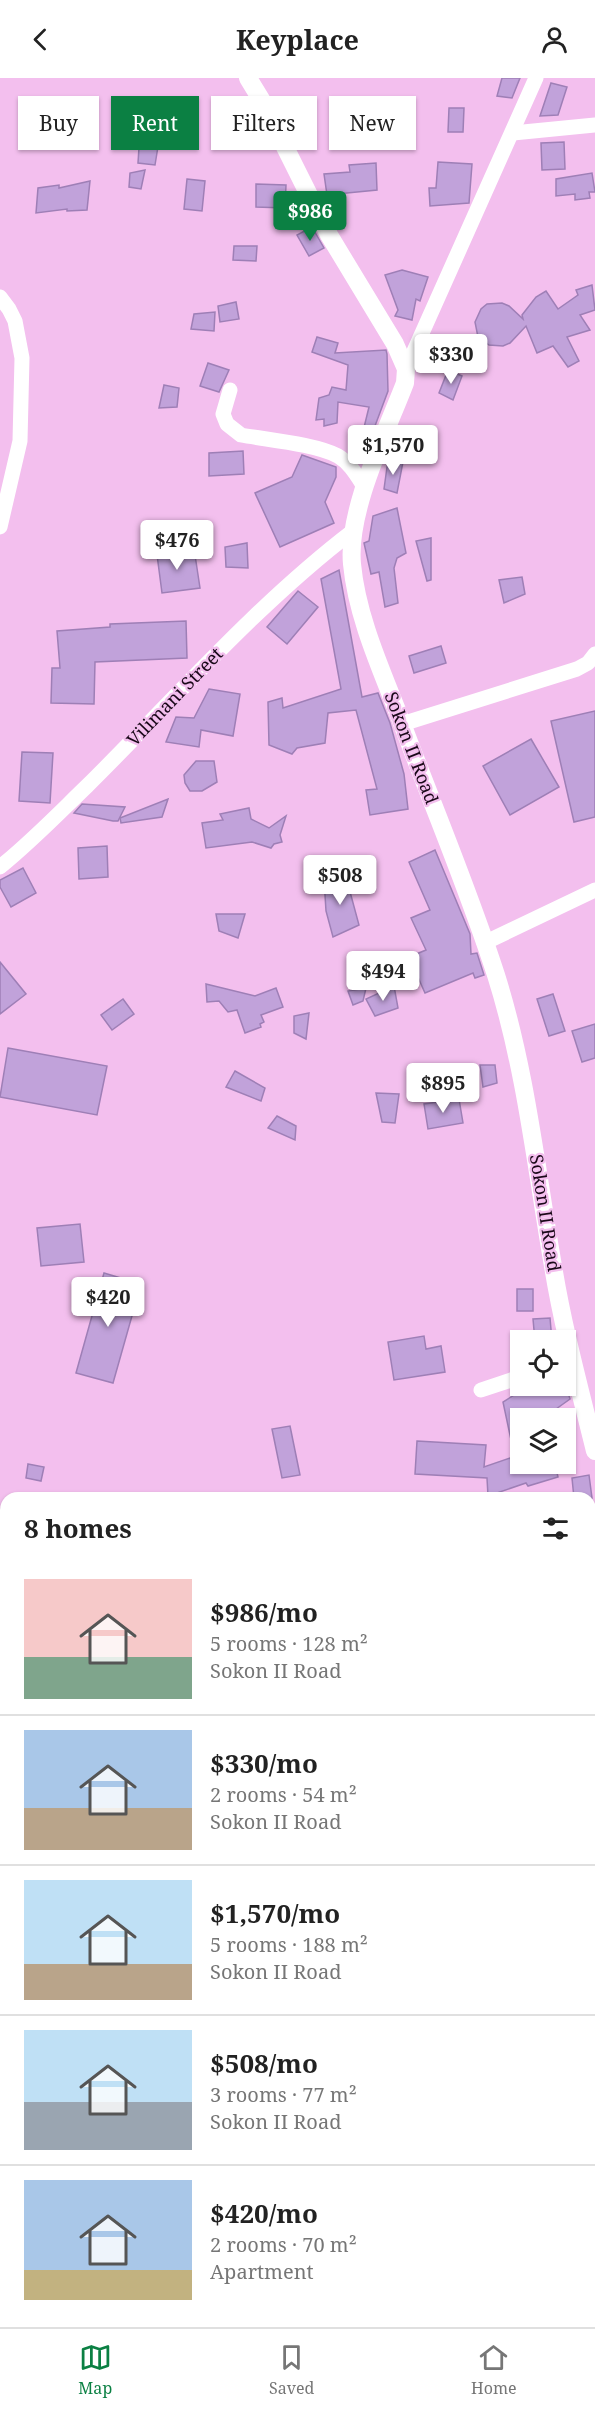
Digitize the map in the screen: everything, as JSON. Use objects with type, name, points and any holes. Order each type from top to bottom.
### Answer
[{"type":"street","points":[[248,78],[262,101],[325,227],[395,344],[406,369]]},
{"type":"street","points":[[406,369],[536,78]]},
{"type":"street","points":[[513,133],[595,125]]},
{"type":"street","points":[[0,297],[15,321],[22,358],[20,441],[0,527]]},
{"type":"street","name":"Sokon II Road","points":[[406,369],[405,382],[365,488],[353,531],[352,562],[356,589],[376,657],[484,943],[507,1014],[523,1077],[564,1330]]},
{"type":"street","points":[[230,390],[223,414],[232,429],[241,435],[317,449],[337,456],[350,466],[365,488]]},
{"type":"street","name":"Vilimani Street","points":[[0,867],[40,833],[259,613],[313,563],[353,531]]},
{"type":"street","points":[[402,724],[578,669],[588,663],[595,654]]},
{"type":"street","points":[[484,943],[595,890]]},
{"type":"street","points":[[481,1390],[510,1380]]},
{"type":"street","name":"Sokon II Road","points":[[576,1386],[595,1451]]},
{"type":"building","points":[[502,78],[520,78],[512,98],[497,96]]},
{"type":"building","points":[[551,83],[567,87],[558,115],[540,116]]},
{"type":"building","points":[[449,108],[464,108],[463,132],[448,132]]},
{"type":"building","points":[[564,142],[565,169],[542,170],[541,143]]},
{"type":"building","points":[[139,150],[157,150],[155,165],[138,163]]},
{"type":"building","points":[[438,162],[472,164],[469,203],[430,206],[429,188],[436,188]]},
{"type":"building","points":[[376,163],[377,190],[327,195],[324,174],[350,172],[349,165]]},
{"type":"building","points":[[145,170],[141,189],[129,187],[130,173]]},
{"type":"building","points":[[592,173],[595,192],[589,192],[590,198],[575,200],[575,194],[556,196],[556,179]]},
{"type":"building","points":[[187,179],[205,181],[202,211],[184,209]]},
{"type":"building","points":[[90,181],[87,210],[67,211],[67,209],[36,213],[38,188],[59,185],[59,188]]},
{"type":"building","points":[[256,184],[286,185],[285,208],[256,207]]},
{"type":"building","points":[[312,227],[324,248],[309,256],[297,235]]},
{"type":"building","points":[[234,246],[257,246],[256,261],[233,260]]},
{"type":"building","points":[[402,270],[428,277],[420,301],[416,299],[412,320],[395,316],[398,310],[385,275]]},
{"type":"building","points":[[592,285],[595,310],[580,315],[590,330],[567,337],[579,361],[568,367],[553,346],[537,353],[526,326],[510,343],[503,346],[489,345],[478,337],[475,322],[481,309],[487,304],[502,303],[509,306],[523,319],[522,315],[536,297],[546,291],[558,309],[578,295],[576,290]]},
{"type":"building","points":[[236,302],[239,319],[220,322],[218,306]]},
{"type":"building","points":[[215,312],[214,331],[191,329],[194,314]]},
{"type":"building","points":[[317,337],[338,343],[335,353],[386,350],[388,391],[363,458],[357,456],[369,407],[338,402],[337,423],[324,426],[324,419],[316,420],[319,398],[329,395],[332,387],[346,390],[348,365],[312,352]]},
{"type":"building","points":[[208,363],[229,370],[219,392],[200,386]]},
{"type":"building","points":[[448,370],[462,376],[453,400],[439,393]]},
{"type":"building","points":[[164,385],[179,388],[177,407],[159,408]]},
{"type":"building","points":[[243,451],[244,474],[209,476],[209,453]]},
{"type":"building","points":[[302,455],[336,467],[336,477],[325,502],[334,523],[280,547],[255,493],[292,477]]},
{"type":"building","points":[[388,460],[403,462],[397,493],[384,489]]},
{"type":"building","points":[[397,508],[406,553],[397,558],[394,568],[398,603],[385,607],[379,572],[371,574],[364,543],[369,541],[373,516]]},
{"type":"building","points":[[431,538],[431,580],[427,581],[416,541]]},
{"type":"building","points":[[247,543],[248,568],[226,567],[225,547]]},
{"type":"building","points":[[172,544],[174,558],[195,555],[200,588],[162,593],[156,547]]},
{"type":"building","points":[[339,570],[362,697],[378,693],[390,723],[404,774],[408,809],[370,815],[366,790],[377,789],[356,710],[328,713],[325,743],[297,748],[292,754],[269,745],[268,702],[282,698],[283,708],[341,689],[321,579]]},
{"type":"building","points":[[522,577],[525,594],[504,603],[499,580]]},
{"type":"building","points":[[298,591],[318,607],[287,644],[267,627]]},
{"type":"building","points":[[186,621],[187,658],[95,662],[94,704],[51,703],[52,668],[60,668],[57,631],[110,627],[110,624]]},
{"type":"building","points":[[441,646],[446,663],[414,673],[409,656]]},
{"type":"building","points":[[209,689],[240,694],[233,736],[201,730],[199,747],[166,742],[176,717],[194,718]]},
{"type":"building","points":[[595,711],[595,817],[574,822],[551,721]]},
{"type":"building","points":[[531,739],[559,787],[510,815],[483,766]]},
{"type":"building","points":[[22,752],[53,753],[50,803],[19,801]]},
{"type":"building","points":[[196,761],[214,761],[217,782],[202,791],[190,791],[185,783],[184,775]]},
{"type":"building","points":[[168,799],[162,817],[121,823],[120,818]]},
{"type":"building","points":[[82,804],[125,807],[118,821],[113,821],[74,813]]},
{"type":"building","points":[[249,808],[251,819],[269,828],[286,816],[280,835],[282,842],[274,844],[271,848],[252,842],[206,848],[202,823],[223,820],[220,814]]},
{"type":"building","points":[[107,846],[108,877],[79,879],[78,848]]},
{"type":"building","points":[[435,850],[470,934],[471,954],[477,953],[484,975],[475,978],[473,973],[425,993],[409,957],[426,950],[411,918],[430,910],[409,862]]},
{"type":"building","points":[[23,868],[36,893],[11,907],[0,887],[0,880]]},
{"type":"building","points":[[324,879],[354,879],[349,888],[359,925],[333,937],[326,911]]},
{"type":"building","points":[[216,914],[245,914],[238,938],[219,931]]},
{"type":"building","points":[[0,962],[26,994],[0,1014]]},
{"type":"building","points":[[206,984],[255,996],[276,988],[283,1007],[261,1015],[264,1022],[260,1024],[261,1027],[245,1033],[237,1010],[228,1012],[219,1001],[207,1002]]},
{"type":"building","points":[[394,986],[398,1008],[375,1016],[366,999]]},
{"type":"building","points":[[366,988],[363,1001],[353,1005],[348,991]]},
{"type":"building","points":[[553,994],[565,1031],[549,1036],[537,999]]},
{"type":"building","points":[[123,999],[134,1014],[112,1030],[101,1015]]},
{"type":"building","points":[[309,1013],[306,1039],[294,1033],[294,1016]]},
{"type":"building","points":[[595,1024],[595,1058],[582,1062],[572,1031]]},
{"type":"building","points":[[8,1048],[107,1066],[97,1115],[0,1097]]},
{"type":"building","points":[[480,1065],[495,1065],[497,1083],[483,1087]]},
{"type":"building","points":[[235,1071],[265,1088],[261,1101],[226,1087]]},
{"type":"building","points":[[376,1093],[399,1094],[395,1123],[382,1122]]},
{"type":"building","points":[[459,1099],[463,1123],[428,1129],[424,1104]]},
{"type":"building","points":[[277,1116],[296,1126],[295,1140],[268,1128]]},
{"type":"building","points":[[80,1224],[84,1262],[41,1266],[37,1228]]},
{"type":"building","points":[[104,1273],[141,1284],[113,1383],[76,1373]]},
{"type":"building","points":[[517,1289],[533,1289],[533,1311],[517,1311]]},
{"type":"building","points":[[550,1318],[551,1330],[534,1330],[533,1319]]},
{"type":"building","points":[[424,1336],[426,1349],[441,1346],[445,1372],[394,1380],[388,1342]]},
{"type":"building","points":[[512,1396],[569,1396],[570,1399],[557,1408],[510,1408],[510,1435],[503,1402]]},
{"type":"building","points":[[290,1426],[300,1475],[282,1478],[272,1429]]},
{"type":"building","points":[[417,1441],[486,1445],[484,1467],[510,1458],[510,1474],[557,1474],[558,1477],[528,1486],[526,1483],[500,1492],[488,1492],[487,1478],[415,1474]]},
{"type":"building","points":[[28,1464],[44,1467],[41,1481],[26,1478]]},
{"type":"building","points":[[589,1475],[591,1492],[573,1492],[572,1478]]}]
